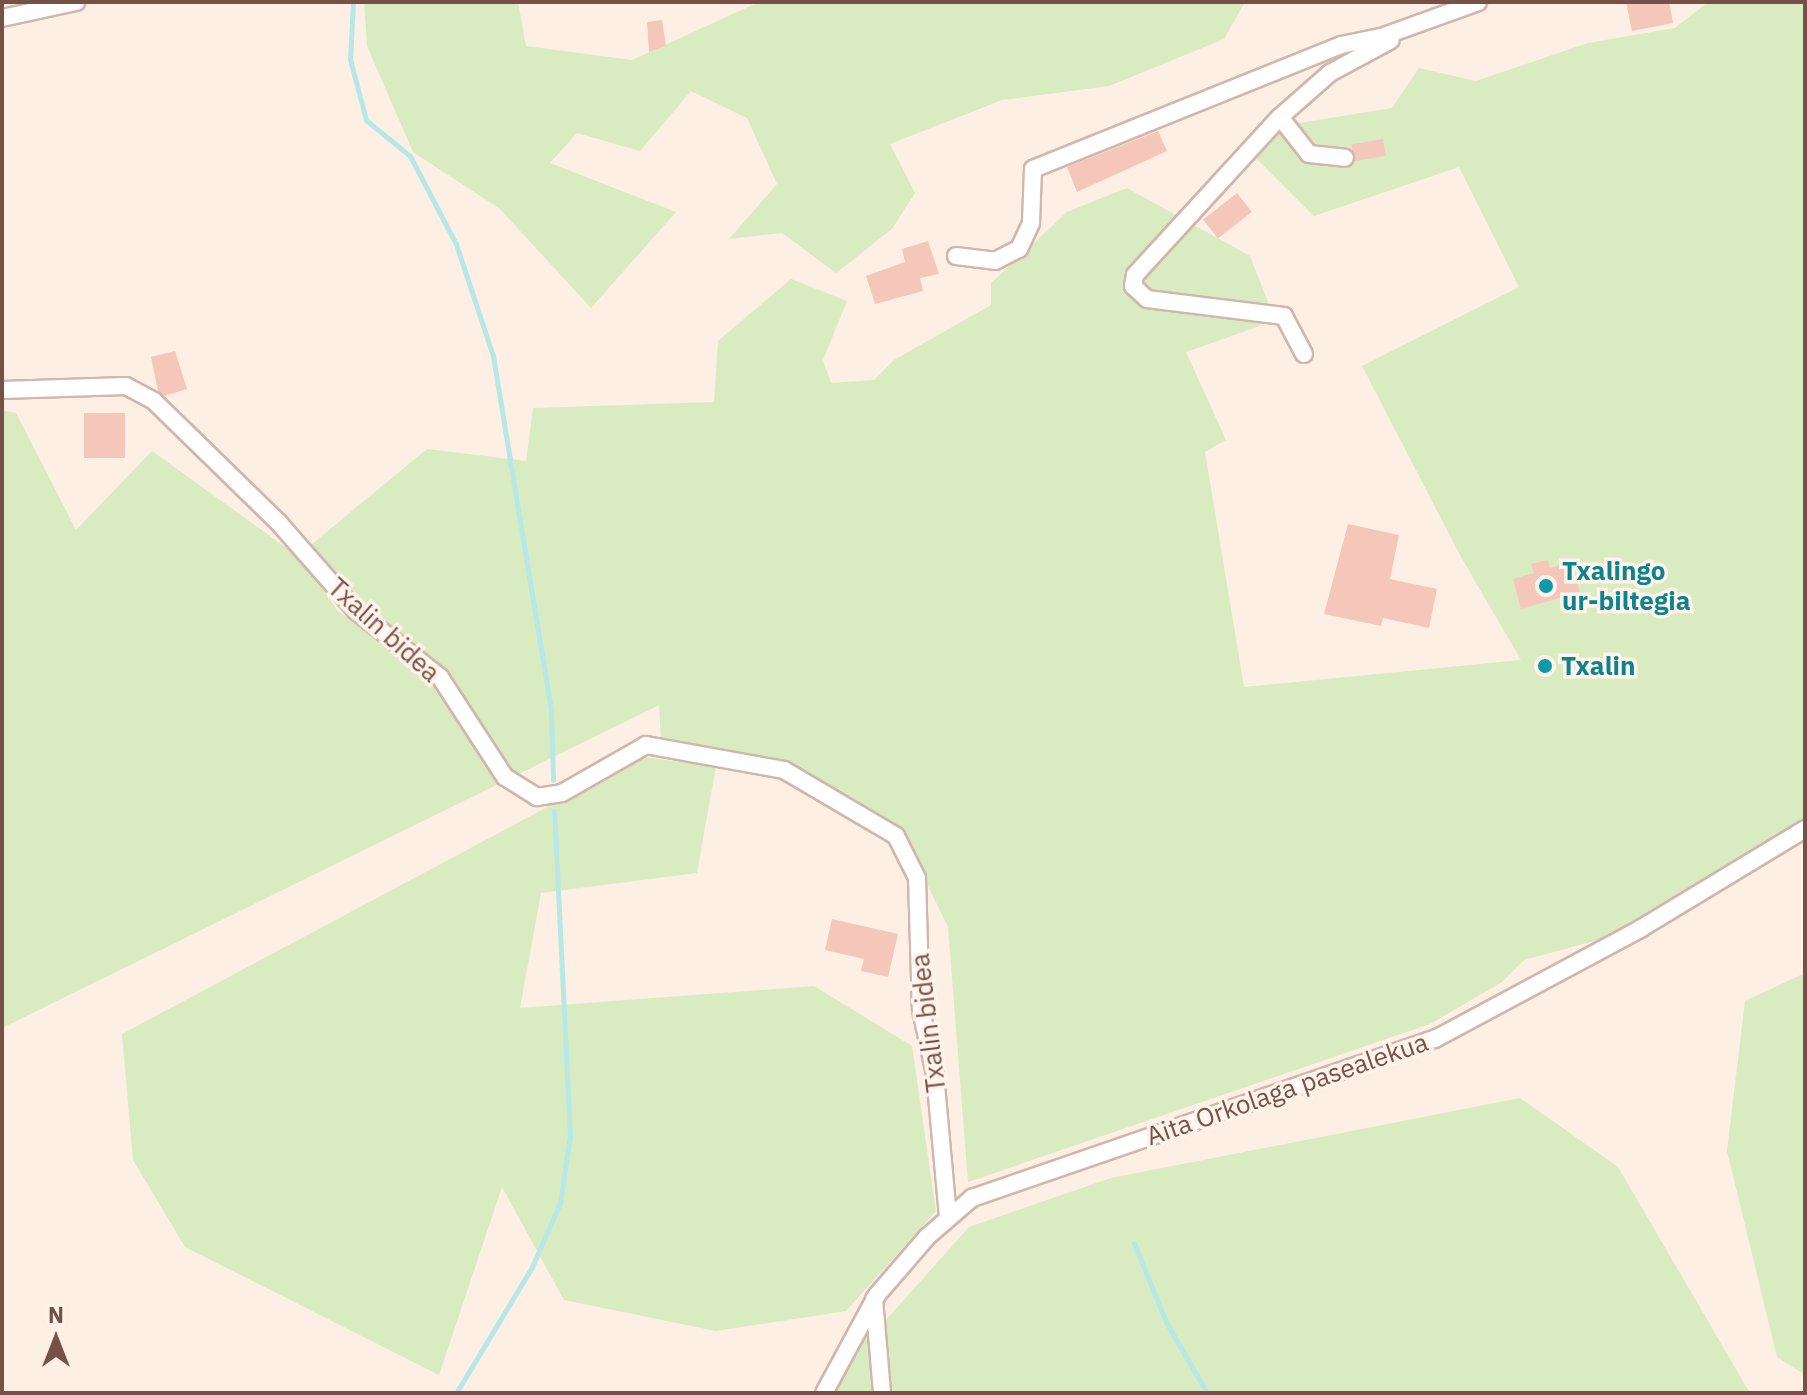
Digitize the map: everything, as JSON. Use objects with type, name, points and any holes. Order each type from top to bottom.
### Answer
[{"type":"street","points":[[2,18],[76,2]]},
{"type":"street","points":[[956,256],[995,261],[1019,249],[1031,223],[1033,169],[1341,45],[1413,27],[1478,2]]},
{"type":"street","points":[[1304,354],[1284,316],[1147,299],[1133,286],[1135,275],[1280,117],[1330,73],[1413,27]]},
{"type":"street","points":[[1280,117],[1309,154],[1345,158]]},
{"type":"street","name":"Txalin bidea","points":[[6,392],[126,386],[154,401],[279,523],[340,596],[440,677],[505,777],[537,797],[562,793],[646,745],[784,770],[896,836],[917,878],[921,1010],[935,1074],[948,1216]]},
{"type":"street","name":"Aita Orkolaga pasealekua","points":[[824,1393],[874,1299],[948,1216],[1000,1185],[1435,1039],[1640,929],[1805,829]]},
{"type":"street","points":[[874,1299],[882,1393]]},
{"type":"green space","points":[[364,2],[518,2],[526,46],[632,60],[759,2],[1245,2],[1224,39],[1109,86],[1002,100],[890,144],[915,193],[892,229],[836,273],[782,233],[729,239],[777,184],[747,118],[691,91],[640,151],[577,133],[550,163],[676,212],[591,308],[500,209],[413,152],[367,46]]},
{"type":"green space","points":[[1708,2],[1805,2],[1805,822],[1768,840],[1613,936],[1524,960],[1502,982],[1430,1024],[968,1182],[948,927],[902,833],[855,799],[791,766],[661,740],[659,705],[2,1028],[2,410],[16,413],[76,530],[152,451],[299,557],[338,611],[414,665],[421,652],[371,618],[336,584],[312,544],[427,449],[526,461],[533,408],[714,402],[718,341],[791,279],[847,301],[823,360],[831,383],[874,380],[894,360],[991,305],[991,283],[1067,212],[1127,188],[1250,256],[1268,302],[1260,326],[1186,352],[1226,440],[1205,452],[1244,687],[1521,660],[1461,557],[1362,366],[1519,287],[1459,167],[1314,216],[1255,157],[1280,126],[1392,108],[1419,68],[1476,81],[1588,43],[1675,28]]},
{"type":"green space","points":[[641,757],[716,766],[697,873],[541,893],[520,1008],[814,986],[912,1046],[936,1211],[846,1311],[716,1331],[564,1300],[502,1187],[439,1375],[185,1247],[133,1160],[122,1034]]},
{"type":"green space","points":[[1805,973],[1805,1375],[1777,1357],[1727,1151],[1745,1001]]},
{"type":"green space","points":[[1520,1098],[1618,1167],[1750,1393],[835,1393],[865,1335],[886,1320],[969,1227],[1111,1178]]},
{"type":"building","points":[[1626,2],[1669,2],[1673,23],[1632,31]]},
{"type":"building","points":[[662,20],[666,46],[649,52],[647,22]]},
{"type":"building","points":[[1158,131],[1167,151],[1077,192],[1067,167]]},
{"type":"building","points":[[1383,139],[1386,156],[1354,161],[1351,145]]},
{"type":"building","points":[[1237,193],[1252,212],[1218,238],[1203,219]]},
{"type":"building","points":[[928,241],[939,274],[920,278],[923,291],[875,304],[866,276],[905,262],[902,249]]},
{"type":"building","points":[[175,351],[187,389],[164,396],[158,391],[151,357]]},
{"type":"building","points":[[84,413],[125,413],[125,458],[84,458]]},
{"type":"building","points":[[1348,524],[1399,535],[1390,579],[1437,589],[1429,628],[1383,618],[1381,626],[1324,614]]},
{"type":"building","name":"Txalingo ur-biltegia","points":[[1548,560],[1550,568],[1571,562],[1580,592],[1521,609],[1513,579],[1534,573],[1531,564]]},
{"type":"building","points":[[832,919],[898,934],[888,977],[861,971],[864,959],[825,950]]},
{"type":"waterway","points":[[353,2],[350,59],[366,120],[410,156],[456,244],[493,356],[551,712],[553,780]]},
{"type":"waterway","points":[[456,1393],[532,1267],[560,1203],[570,1136],[554,810]]},
{"type":"waterway","points":[[1134,1243],[1166,1322],[1207,1393]]},
{"type":"place","name":"Txalingo ur-biltegia","points":[[1546,586]]},
{"type":"place","name":"Txalin","points":[[1545,666]]}]
